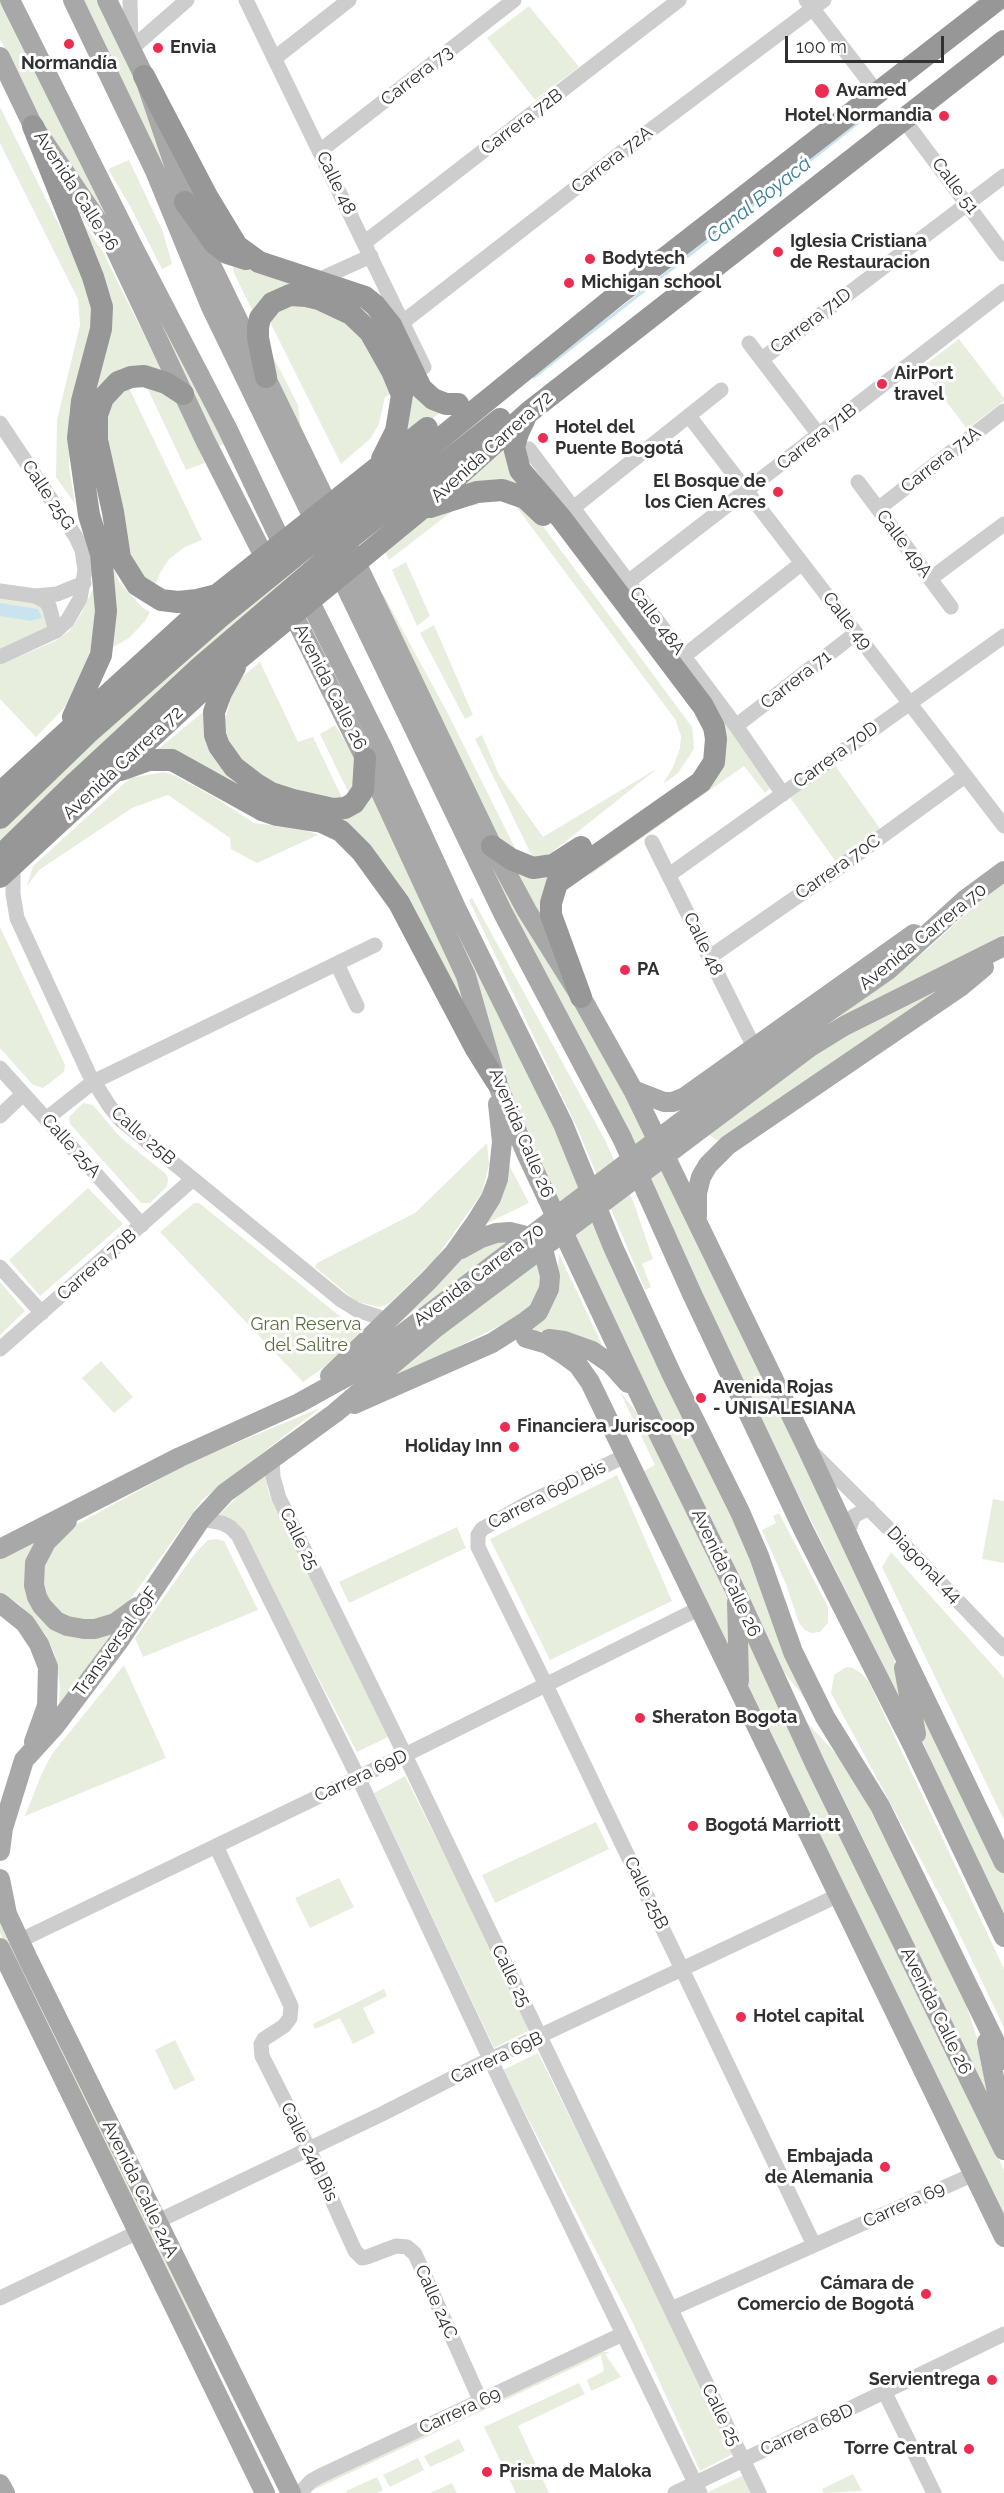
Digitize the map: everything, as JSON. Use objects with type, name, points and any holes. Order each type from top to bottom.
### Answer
[{"type":"highway","name":"Avenida Carrera 72","points":[[9,797],[88,733],[220,617],[590,317],[997,0]]},
{"type":"highway","name":"Avenida Carrera 72","points":[[0,818],[9,797],[31,764],[218,594],[377,467],[968,6]]},
{"type":"highway","points":[[948,38],[968,6]]},
{"type":"highway","name":"Avenida Carrera 72","points":[[4,866],[117,744],[200,667],[353,536],[562,369],[1004,24]]},
{"type":"highway","name":"Avenida Carrera 72","points":[[4,866],[241,656],[420,510],[529,412],[1004,41]]},
{"type":"highway","points":[[144,76],[227,232],[237,246],[259,262]]},
{"type":"highway","points":[[33,126],[93,277],[102,307],[101,329],[82,401],[78,438],[82,479],[101,554],[105,585],[105,633],[101,655],[81,702],[62,734]]},
{"type":"highway","points":[[780,170],[796,140]]},
{"type":"highway","points":[[849,147],[873,144]]},
{"type":"highway","points":[[792,208],[800,184]]},
{"type":"highway","points":[[185,202],[206,233],[220,249],[227,253],[353,291],[375,305],[391,325],[421,388],[433,399],[446,404],[458,404]]},
{"type":"highway","points":[[266,377],[258,327],[260,318],[272,303],[290,295],[306,296],[351,314],[370,332],[392,370],[402,395],[396,430],[377,467]]},
{"type":"highway","points":[[560,324],[590,317]]},
{"type":"highway","points":[[183,394],[166,383],[144,376],[131,377],[118,382],[103,398],[97,415],[97,440],[113,512],[120,558],[137,585],[161,600],[178,602],[218,594]]},
{"type":"highway","points":[[529,412],[516,438],[516,459],[520,470],[561,518],[703,706],[714,727],[716,739],[714,762],[701,782],[557,883],[551,903],[551,915],[581,997]]},
{"type":"highway","points":[[420,510],[460,496],[483,491],[502,490],[525,498],[542,514],[695,720],[700,732],[700,753],[689,773],[566,859],[553,865],[533,868],[511,859],[492,846]]},
{"type":"highway","points":[[241,656],[221,693],[214,712],[219,746],[234,767],[271,793],[333,809],[345,808],[354,803],[363,790],[365,758]]},
{"type":"highway","points":[[106,777],[117,744]]},
{"type":"highway","points":[[106,777],[138,763],[160,758],[172,760],[262,810],[277,815],[322,822],[341,831],[368,860],[399,903],[476,1049],[496,1081]]},
{"type":"main road","name":"Avenida Calle 26","points":[[10,0],[137,255],[227,428],[333,672],[365,758],[466,976],[496,1081],[526,1153],[643,1402],[737,1594],[815,1764],[1004,2150]]},
{"type":"main road","points":[[73,0],[155,171],[211,307],[270,408],[385,645],[527,911],[581,997],[633,1090],[806,1446],[1004,1863]]},
{"type":"main road","points":[[107,0],[144,76],[201,244],[266,377],[270,408]]},
{"type":"main road","name":"Avenida Calle 26","points":[[0,57],[33,126],[112,242],[205,440],[333,672],[382,747],[457,910],[563,1124],[613,1247],[742,1518],[759,1556],[793,1653],[825,1717],[880,1806],[1004,2060]]},
{"type":"main road","points":[[385,645],[503,914],[622,1138],[692,1294],[803,1529],[937,1796],[1004,1937]]},
{"type":"main road","name":"Avenida Carrera 70","points":[[2,1545],[78,1510],[180,1457],[299,1403],[346,1377],[429,1322],[805,1040],[888,970],[966,899],[1004,872]]},
{"type":"main road","points":[[633,1090],[651,1099],[673,1102],[700,1086],[896,945],[966,899]]},
{"type":"main road","points":[[697,1219],[697,1193],[701,1177],[708,1165],[728,1145],[960,987],[1004,949]]},
{"type":"main road","name":"Avenida Carrera 70","points":[[805,1040],[844,1026],[1004,949]]},
{"type":"main road","points":[[299,1403],[336,1371],[454,1253],[491,1198],[498,1179],[502,1142],[496,1081]]},
{"type":"main road","points":[[700,1086],[691,1110],[691,1122],[696,1133],[717,1145],[728,1145]]},
{"type":"main road","points":[[335,1413],[492,1342],[525,1322],[544,1303],[549,1289],[550,1276],[544,1253],[534,1241],[510,1232],[496,1233],[481,1238],[454,1253]]},
{"type":"main road","name":"Avenida Carrera 70","points":[[201,1519],[225,1493],[335,1413],[429,1322]]},
{"type":"main road","points":[[492,1342],[526,1338],[564,1341],[592,1351],[619,1372],[643,1402]]},
{"type":"main road","points":[[526,1338],[556,1348],[578,1365],[598,1397],[1004,2237]]},
{"type":"main road","points":[[78,1510],[46,1542],[35,1563],[34,1585],[37,1597],[49,1615],[67,1626],[95,1629],[115,1623],[150,1597]]},
{"type":"main road","name":"Transversal 69F","points":[[24,1760],[55,1726],[150,1597],[201,1519]]},
{"type":"main road","points":[[737,1594],[740,1690]]},
{"type":"main road","points":[[0,1603],[14,1612],[29,1628],[48,1667],[47,1706],[37,1737],[0,1795]]},
{"type":"main road","points":[[901,1649],[909,1706],[918,1741],[937,1796]]},
{"type":"main road","points":[[764,1654],[800,1705],[856,1767]]},
{"type":"main road","points":[[0,1851],[3,1828],[24,1760]]},
{"type":"main road","name":"Avenida Calle 24A","points":[[0,1880],[7,1914],[19,1941],[291,2493]]},
{"type":"main road","name":"Avenida Calle 24A","points":[[0,1948],[265,2493]]},
{"type":"main road","points":[[969,1988],[986,2041],[1004,2127]]},
{"type":"main road","points":[[187,2330],[227,2366]]},
{"type":"main road","points":[[243,2397],[265,2493]]},
{"type":"main road","points":[[0,2484],[4,2493]]},
{"type":"street","points":[[130,0],[131,49]]},
{"type":"street","points":[[131,49],[187,0]]},
{"type":"street","name":"Calle 48","points":[[246,0],[424,367]]},
{"type":"street","points":[[275,58],[349,0]]},
{"type":"street","name":"Carrera 73","points":[[320,151],[514,0]]},
{"type":"street","name":"Carrera 72B","points":[[318,280],[367,249],[679,0]]},
{"type":"street","points":[[814,3],[870,83]]},
{"type":"street","name":"Carrera 72A","points":[[403,322],[814,3]]},
{"type":"street","name":"Calle 51","points":[[904,120],[1004,254]]},
{"type":"street","name":"Carrera 71D","points":[[762,359],[1004,176]]},
{"type":"street","name":"Carrera 71B","points":[[628,582],[1004,291]]},
{"type":"street","points":[[749,343],[819,435]]},
{"type":"street","points":[[573,508],[721,390]]},
{"type":"street","name":"Carrera 71A","points":[[878,509],[1004,411]]},
{"type":"street","name":"Calle 49","points":[[689,416],[1004,826]]},
{"type":"street","name":"Calle 25G","points":[[0,423],[76,537],[84,560],[84,583]]},
{"type":"street","name":"Calle 48A","points":[[529,449],[736,726],[783,794]]},
{"type":"street","name":"Calle 49A","points":[[858,482],[951,607]]},
{"type":"street","points":[[930,579],[1004,524]]},
{"type":"street","points":[[684,656],[802,563]]},
{"type":"street","points":[[0,591],[35,596],[57,594],[84,583]]},
{"type":"street","points":[[0,657],[56,631],[73,614],[84,583]]},
{"type":"street","points":[[35,596],[50,606],[56,631]]},
{"type":"street","name":"Carrera 71","points":[[736,726],[856,633]]},
{"type":"street","name":"Carrera 70D","points":[[669,875],[1004,636]]},
{"type":"street","name":"Carrera 70C","points":[[710,957],[965,776]]},
{"type":"street","name":"Calle 48","points":[[652,842],[753,1047]]},
{"type":"street","name":"Calle 25B","points":[[4,866],[13,894],[17,918],[93,1082],[110,1107],[122,1121],[341,1300],[357,1310],[388,1320]]},
{"type":"street","points":[[46,1119],[93,1082],[375,945]]},
{"type":"street","points":[[337,964],[357,1006]]},
{"type":"street","name":"Calle 25A","points":[[0,1068],[142,1225]]},
{"type":"street","points":[[0,1116],[23,1094]]},
{"type":"street","name":"Carrera 70B","points":[[0,1350],[193,1179]]},
{"type":"street","points":[[0,1267],[42,1313]]},
{"type":"street","name":"Diagonal 44","points":[[806,1446],[869,1508],[1004,1649]]},
{"type":"street","name":"Carrera 69D Bis","points":[[477,1542],[482,1529],[526,1504],[625,1456]]},
{"type":"street","name":"Calle 25","points":[[272,1457],[273,1478],[279,1498],[405,1755],[759,2493]]},
{"type":"street","points":[[847,1534],[854,1516],[869,1508]]},
{"type":"street","points":[[201,1519],[222,1523],[238,1535],[358,1777],[490,2060],[697,2488]]},
{"type":"street","name":"Calle 25B","points":[[477,1542],[814,2245]]},
{"type":"street","name":"Carrera 69D","points":[[19,1941],[405,1755],[700,1608]]},
{"type":"street","name":"Calle 24B Bis","points":[[216,1846],[291,2006],[291,2013],[284,2026],[268,2035],[261,2044],[262,2056],[309,2149],[355,2251],[362,2258]]},
{"type":"street","name":"Carrera 69B","points":[[156,2222],[839,1894]]},
{"type":"street","name":"Carrera 69","points":[[670,2309],[974,2174]]},
{"type":"street","points":[[0,2298],[138,2232]]},
{"type":"street","name":"Calle 24C","points":[[362,2258],[396,2246],[407,2247],[415,2254],[481,2402]]},
{"type":"street","name":"Carrera 69","points":[[300,2493],[311,2481],[320,2476],[623,2334]]},
{"type":"street","name":"Carrera 68D","points":[[675,2493],[697,2488],[743,2460],[1004,2334]]},
{"type":"street","points":[[885,2393],[934,2493]]},
{"type":"green space","points":[[0,0],[118,230],[61,158],[0,39]]},
{"type":"green space","points":[[80,0],[97,0],[132,69],[200,254]]},
{"type":"green space","points":[[529,6],[579,67],[535,100],[487,38]]},
{"type":"green space","points":[[0,107],[89,285],[93,315],[69,413],[69,466],[75,504],[56,477],[57,420],[80,325],[78,299],[0,143]]},
{"type":"green space","points":[[129,160],[163,232],[172,264],[162,269],[108,169]]},
{"type":"green space","points":[[66,198],[103,252],[166,379],[109,379],[94,483],[109,554],[119,582],[143,608],[150,612],[129,638],[110,649],[84,448],[104,346]]},
{"type":"green space","points":[[234,263],[367,307],[440,413],[398,443],[407,397],[327,294],[254,314],[233,271]]},
{"type":"green space","points":[[287,299],[346,315],[396,391],[385,397],[379,424],[370,439],[341,464],[268,318]]},
{"type":"green space","points":[[165,323],[224,444],[219,446],[161,324]]},
{"type":"green space","points":[[262,335],[298,405],[301,431],[274,379]]},
{"type":"green space","points":[[959,339],[1004,398],[1004,401],[967,429],[921,368]]},
{"type":"green space","points":[[145,383],[175,399],[205,463],[186,470]]},
{"type":"green space","points":[[128,386],[202,540],[185,547],[169,559],[154,588],[131,565],[106,434],[106,417],[110,405]]},
{"type":"green space","points":[[505,443],[505,454],[512,474],[538,498],[702,719],[709,736],[709,754],[706,764],[694,780],[575,862],[574,859],[692,779],[706,753],[706,737],[699,719],[536,500],[506,484],[476,484],[448,491]]},
{"type":"green space","points":[[396,477],[0,847],[0,823]]},
{"type":"green space","points":[[564,500],[732,726],[770,788],[765,793],[744,766],[591,874],[587,868],[724,749]]},
{"type":"green space","points":[[467,502],[480,504],[455,509],[389,560],[384,550],[423,518]]},
{"type":"green space","points":[[515,505],[528,506],[692,727],[694,748],[678,773],[663,784],[680,748],[681,736],[675,719]]},
{"type":"green space","points":[[406,562],[430,616],[417,626],[392,570]]},
{"type":"green space","points":[[93,589],[98,590],[96,632],[88,658],[74,692],[64,708],[36,737],[0,699],[0,665],[55,641],[69,631],[81,614]]},
{"type":"green space","points":[[383,594],[446,710],[521,860],[499,844],[380,596]]},
{"type":"green space","points":[[0,596],[41,601],[49,624],[45,630],[0,652]]},
{"type":"green space","points":[[434,625],[473,715],[465,719],[420,633]]},
{"type":"green space","points":[[260,662],[298,742],[313,737],[344,802],[275,784],[250,768],[225,739],[223,728],[233,690],[243,676]]},
{"type":"green space","points":[[404,680],[550,960],[638,1115],[892,1649],[905,1709],[513,922]]},
{"type":"green space","points":[[209,707],[205,725],[295,808],[372,791],[461,980],[480,1051],[375,858],[295,812],[156,751]]},
{"type":"green space","points":[[356,713],[501,1011],[733,1514],[813,1708],[778,1665],[523,1131],[351,714]]},
{"type":"green space","points":[[335,725],[356,759],[351,798],[320,734]]},
{"type":"green space","points":[[482,735],[499,775],[543,837],[658,768],[551,853],[538,858],[532,856],[475,739]]},
{"type":"green space","points":[[834,764],[881,830],[836,862],[789,796]]},
{"type":"green space","points":[[164,772],[214,797],[254,823],[303,829],[318,835],[257,863],[231,849],[230,838],[168,795],[132,808],[39,870],[27,886],[33,866],[130,778]]},
{"type":"green space","points":[[511,864],[556,874],[550,934]]},
{"type":"green space","points":[[1004,880],[1004,935],[841,1018],[840,1016],[924,952]]},
{"type":"green space","points":[[472,898],[604,1138],[633,1201],[653,1259],[642,1264],[651,1287],[645,1290],[578,1130],[469,900]]},
{"type":"green space","points":[[0,927],[65,1065],[64,1072],[43,1088],[33,1085],[0,1048]]},
{"type":"green space","points":[[940,990],[725,1138],[717,1140],[706,1133],[818,1052],[872,1020]]},
{"type":"green space","points":[[83,1103],[93,1105],[120,1137],[166,1174],[167,1186],[150,1203],[141,1203],[70,1124],[69,1117]]},
{"type":"green space","points":[[487,1143],[489,1164],[482,1193],[436,1258],[390,1303],[380,1307],[357,1302],[315,1267],[317,1263],[415,1213]]},
{"type":"green space","points":[[507,1161],[529,1203],[481,1226]]},
{"type":"green space","points":[[88,1188],[123,1224],[40,1296],[9,1260]]},
{"type":"green space","name":"Gran Reserva del Salitre","points":[[194,1203],[199,1203],[346,1321],[364,1328],[334,1360],[303,1382],[160,1232]]},
{"type":"green space","points":[[516,1238],[421,1310],[417,1308],[357,1360],[464,1255],[487,1240]]},
{"type":"green space","points":[[559,1254],[605,1351],[548,1331],[530,1331],[538,1323],[557,1286]]},
{"type":"green space","points":[[540,1261],[540,1295],[523,1314],[374,1389],[438,1336]]},
{"type":"green space","points":[[0,1282],[25,1311],[0,1335]]},
{"type":"green space","points":[[101,1361],[133,1397],[114,1413],[82,1378]]},
{"type":"green space","points":[[620,1392],[648,1426],[733,1597],[734,1667],[642,1472],[655,1465]]},
{"type":"green space","points":[[320,1408],[202,1500],[129,1601],[115,1616],[82,1624],[54,1611],[40,1584],[47,1548],[72,1527],[191,1462]]},
{"type":"green space","points":[[265,1474],[269,1494],[388,1737],[357,1752],[238,1525],[219,1515],[247,1487]]},
{"type":"green space","points":[[617,1475],[672,1601],[550,1660],[490,1539]]},
{"type":"green space","points":[[993,1499],[1004,1501],[1004,1563],[982,1559]]},
{"type":"green space","points":[[779,1513],[828,1607],[828,1623],[820,1632],[812,1633],[805,1630],[799,1623],[786,1584],[762,1530],[776,1523],[773,1516]]},
{"type":"green space","points":[[457,1527],[466,1548],[349,1603],[339,1582]]},
{"type":"green space","points":[[42,1535],[34,1609],[122,1629],[58,1716],[60,1686],[55,1655],[46,1635],[19,1604],[0,1593],[0,1556]]},
{"type":"green space","points":[[208,1540],[224,1541],[258,1610],[143,1657],[135,1638],[196,1552]]},
{"type":"green space","points":[[891,1552],[1004,1678],[1004,1820],[882,1567]]},
{"type":"green space","points":[[744,1623],[1004,2170],[1004,2222],[748,1691]]},
{"type":"green space","points":[[124,1665],[166,1758],[25,1816],[52,1754]]},
{"type":"green space","points":[[846,1667],[853,1668],[869,1682],[1004,1969],[1004,2028],[950,1914],[831,1693],[834,1675]]},
{"type":"green space","points":[[911,1689],[1004,1874],[1004,1916],[934,1769],[921,1737]]},
{"type":"green space","points":[[801,1716],[837,1755],[859,1788],[962,1991],[989,2076],[995,2110],[837,1785]]},
{"type":"green space","points":[[405,1776],[532,2029],[494,2048],[374,1793]]},
{"type":"green space","points":[[596,1822],[609,1849],[495,1903],[482,1875]]},
{"type":"green space","points":[[339,1878],[354,1907],[310,1928],[295,1898]]},
{"type":"green space","points":[[0,1907],[187,2299],[200,2332],[180,2302],[5,1944],[0,1933]]},
{"type":"green space","points":[[384,1989],[387,1996],[363,2008],[375,2033],[353,2044],[340,2018],[315,2029],[313,2024]]},
{"type":"green space","points":[[175,2040],[195,2080],[174,2090],[155,2050]]},
{"type":"green space","points":[[538,2053],[665,2310],[733,2454],[700,2471],[632,2321],[503,2070]]},
{"type":"green space","points":[[602,2352],[610,2352],[605,2354],[621,2377],[591,2391],[587,2380],[604,2371],[601,2355],[307,2493],[316,2484]]},
{"type":"green space","points":[[579,2383],[585,2394],[518,2426],[549,2493],[516,2493],[484,2427]]},
{"type":"green space","points":[[459,2439],[465,2451],[430,2467],[424,2456]]},
{"type":"green space","points":[[418,2458],[424,2470],[390,2487],[383,2475]]},
{"type":"green space","points":[[853,2474],[862,2491],[824,2493],[822,2489]]},
{"type":"green space","points":[[744,2475],[752,2493],[706,2493]]},
{"type":"green space","points":[[377,2477],[383,2490],[377,2493],[347,2493],[346,2491]]},
{"type":"green space","points":[[452,2483],[457,2493],[430,2493]]},
{"type":"water","points":[[0,603],[38,609],[42,618],[30,621],[0,616]]},
{"type":"waterway","name":"Canal Boyacá","points":[[534,377],[859,122]]},
{"type":"place","name":"Normandía","points":[[69,44]]},
{"type":"place","name":"Envia","points":[[158,48]]},
{"type":"place","name":"Avamed","points":[[822,91]]},
{"type":"place","name":"Hotel Normandia","points":[[944,116]]},
{"type":"place","name":"Iglesia Cristiana de Restauracion","points":[[778,252]]},
{"type":"place","name":"Bodytech","points":[[590,259]]},
{"type":"place","name":"Michigan school","points":[[569,283]]},
{"type":"place","name":"AirPort travel","points":[[882,384]]},
{"type":"place","name":"Hotel del Puente Bogotá","points":[[543,438]]},
{"type":"place","name":"El Bosque de los Cien Acres","points":[[778,492]]},
{"type":"place","name":"PA","points":[[625,970]]},
{"type":"place","name":"Avenida Rojas - UNISALESIANA","points":[[701,1398]]},
{"type":"place","name":"Financiera Juriscoop","points":[[505,1427]]},
{"type":"place","name":"Holiday Inn","points":[[514,1447]]},
{"type":"place","name":"Sheraton Bogota","points":[[640,1718]]},
{"type":"place","name":"Bogotá Marriott","points":[[693,1826]]},
{"type":"place","name":"Hotel capital","points":[[741,2017]]},
{"type":"place","name":"Embajada de Alemania","points":[[885,2167]]},
{"type":"place","name":"Cámara de Comercio de Bogotá","points":[[926,2294]]},
{"type":"place","name":"Servientrega","points":[[992,2380]]},
{"type":"place","name":"Torre Central","points":[[969,2449]]},
{"type":"place","name":"Prisma de Maloka","points":[[487,2472]]}]
